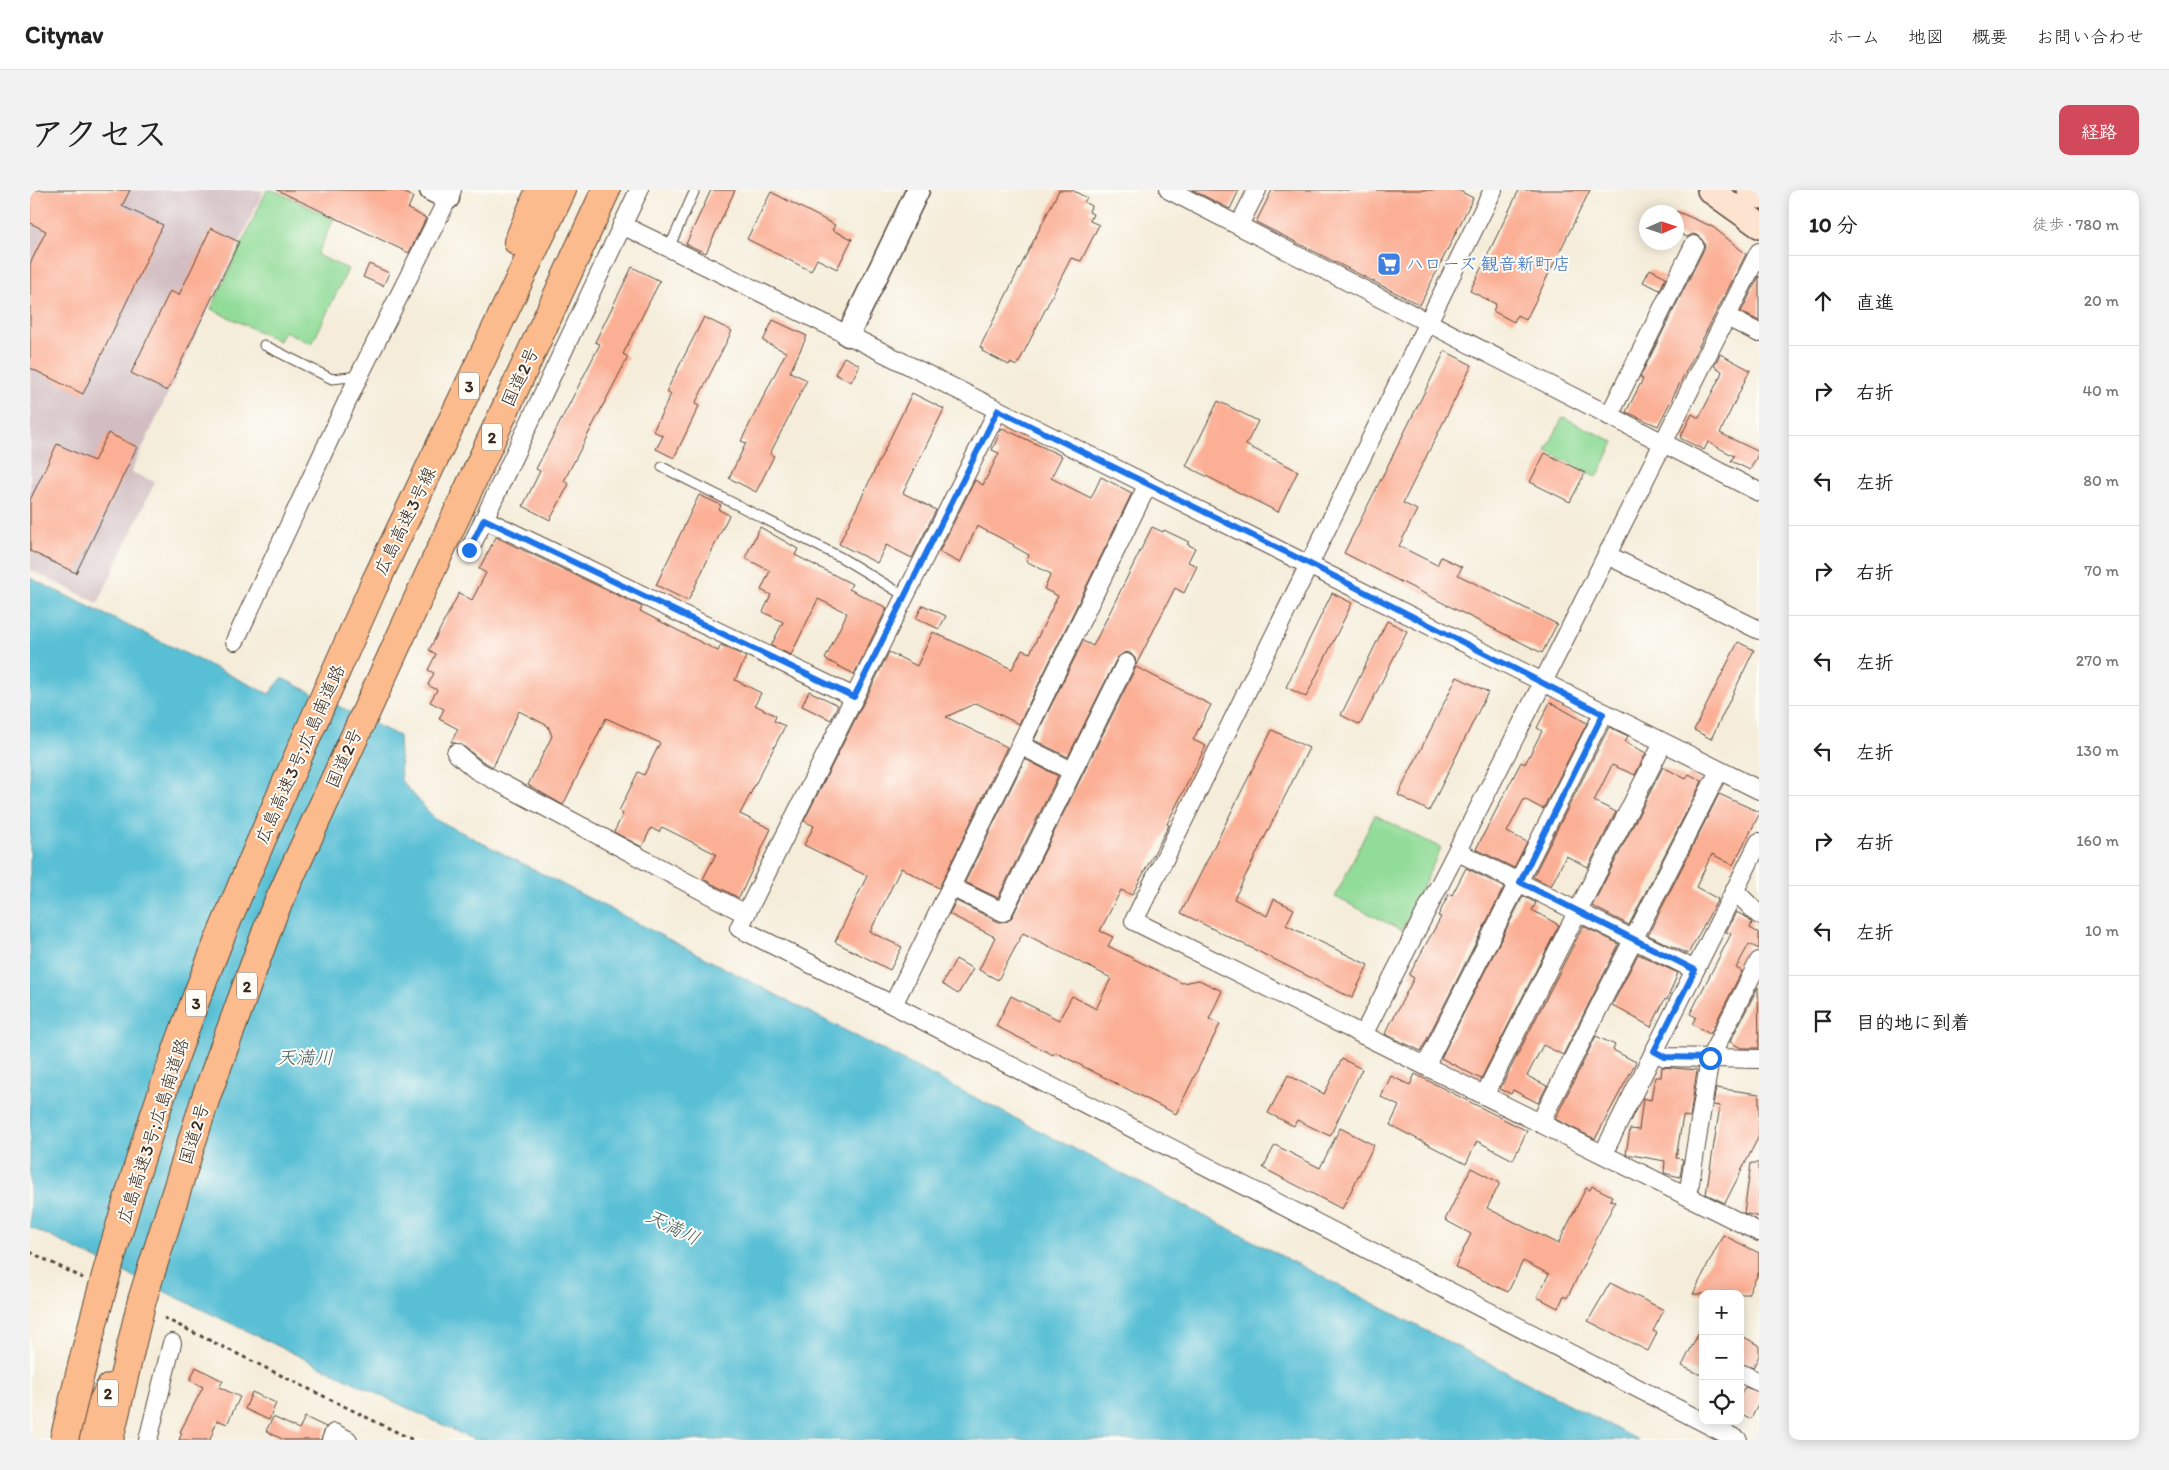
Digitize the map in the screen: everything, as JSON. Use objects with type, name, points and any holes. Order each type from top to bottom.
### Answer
[{"type":"highway","name":"広島高速3号線","points":[[376,583],[540,190]]},
{"type":"highway","name":"広島高速3号線","points":[[376,583],[562,190]]},
{"type":"highway","name":"国道2号","points":[[109,1440],[142,1300],[206,1096],[273,914],[606,190]]},
{"type":"highway","name":"広島高速3号;広島南道路","points":[[64,1440],[129,1199],[169,1074],[217,945],[376,583]]},
{"type":"highway","name":"国道2号","points":[[83,1440],[131,1346]]},
{"type":"main road","points":[[1710,190],[1759,225]]},
{"type":"main road","points":[[1750,190],[1759,196]]},
{"type":"street","points":[[469,550],[639,190]]},
{"type":"street","points":[[848,335],[918,190]]},
{"type":"street","points":[[1169,190],[1364,292],[1427,322],[1759,492]]},
{"type":"street","points":[[1239,225],[1257,190]]},
{"type":"street","points":[[1493,190],[1134,921],[1759,1232]]},
{"type":"street","points":[[235,641],[444,193]]},
{"type":"street","points":[[622,225],[1310,564],[1544,682],[1603,714],[1759,790]]},
{"type":"street","points":[[1609,416],[1694,245]]},
{"type":"street","points":[[1363,1035],[1544,682],[1759,252]]},
{"type":"street","points":[[1727,317],[1759,333]]},
{"type":"street","points":[[998,410],[739,928],[893,1005],[1738,1440]]},
{"type":"street","points":[[893,1005],[1148,484]]},
{"type":"street","points":[[484,519],[854,697]]},
{"type":"street","points":[[1607,555],[1759,630]]},
{"type":"street","points":[[951,887],[1003,912],[1126,663]]},
{"type":"street","points":[[1426,1065],[1520,882],[1603,714]]},
{"type":"street","points":[[1485,1094],[1663,743]]},
{"type":"street","points":[[1020,745],[1072,771]]},
{"type":"street","points":[[456,753],[476,770],[746,914]]},
{"type":"street","points":[[1540,1123],[1718,771]]},
{"type":"street","points":[[1603,1154],[1759,842]]},
{"type":"street","points":[[1458,852],[1695,970]]},
{"type":"street","points":[[1735,890],[1759,915]]},
{"type":"street","points":[[1686,1195],[1690,1182],[1710,1058],[1759,961]]},
{"type":"street","points":[[1654,1051],[1665,1057],[1759,1059]]},
{"type":"street","points":[[148,1440],[172,1343]]},
{"type":"street","points":[[1744,1375],[1759,1382]]},
{"type":"street","points":[[331,1440],[334,1433],[348,1440]]},
{"type":"lane","points":[[669,248],[695,190]]},
{"type":"lane","points":[[264,345],[332,379],[359,376]]},
{"type":"lane","points":[[662,467],[842,558],[905,596]]},
{"type":"path","points":[[30,1252],[90,1282]]},
{"type":"path","points":[[164,1318],[413,1440]]},
{"type":"shaded area","points":[[30,190],[264,190],[131,472],[155,482],[98,603],[30,570]]},
{"type":"green space","points":[[267,190],[273,190],[334,219],[317,255],[348,269],[312,344],[284,331],[279,341],[211,309]]},
{"type":"green space","points":[[1563,417],[1614,442],[1597,477],[1546,451]]},
{"type":"green space","points":[[1375,815],[1441,848],[1402,930],[1335,897]]},
{"type":"water","name":"天満川","points":[[30,578],[269,694],[282,678],[399,736],[401,780],[434,818],[1638,1440],[474,1440],[30,1227]]},
{"type":"building","points":[[33,190],[130,190],[122,206],[163,225],[83,394],[30,368],[30,264],[46,231],[30,223],[30,196]]},
{"type":"building","points":[[277,190],[399,190],[413,197],[408,209],[426,218],[409,253]]},
{"type":"building","points":[[711,190],[735,190],[706,253],[686,244]]},
{"type":"building","points":[[1059,190],[1072,190],[1087,198],[1084,202],[1091,206],[1089,212],[1093,214],[1090,221],[1099,225],[1081,261],[1071,258],[1017,366],[1010,363],[1009,365],[982,351],[983,349],[980,347]]},
{"type":"building","points":[[1192,190],[1239,190],[1230,209]]},
{"type":"building","name":"ハローズ 観音新町店","points":[[1272,190],[1458,190],[1473,198],[1420,305],[1256,222]]},
{"type":"building","points":[[1519,190],[1590,190],[1526,320],[1517,315],[1514,322],[1493,311],[1496,304],[1470,291]]},
{"type":"building","points":[[771,192],[835,225],[832,230],[852,239],[837,269],[817,259],[811,271],[747,239]]},
{"type":"building","points":[[1684,214],[1713,227],[1746,254],[1658,426],[1626,412],[1643,379],[1640,377],[1704,249],[1705,244],[1699,236],[1693,234],[1687,237],[1684,236]]},
{"type":"building","points":[[211,228],[239,242],[167,391],[131,373],[170,291],[179,295]]},
{"type":"building","points":[[369,264],[389,273],[383,286],[363,277]]},
{"type":"building","points":[[632,267],[660,281],[623,354],[628,357],[564,481],[569,484],[550,520],[523,506],[540,471],[536,469],[600,344],[595,342]]},
{"type":"building","points":[[1650,269],[1666,277],[1660,290],[1643,282]]},
{"type":"building","points":[[1759,276],[1759,321],[1741,312]]},
{"type":"building","points":[[704,317],[732,331],[695,404],[699,406],[674,458],[656,449],[663,436],[653,431],[671,394],[666,392]]},
{"type":"building","points":[[773,320],[807,336],[790,372],[807,380],[770,454],[774,456],[756,492],[729,478],[746,443],[741,441],[786,352],[763,341]]},
{"type":"building","points":[[1445,351],[1472,365],[1403,503],[1417,510],[1399,546],[1437,565],[1441,557],[1462,567],[1458,575],[1557,624],[1542,653],[1344,553]]},
{"type":"building","points":[[1720,354],[1750,370],[1720,433],[1759,452],[1750,470],[1731,461],[1734,456],[1708,442],[1704,450],[1680,438],[1692,414],[1699,418],[1720,377],[1722,371],[1714,366]]},
{"type":"building","points":[[844,357],[860,365],[851,382],[835,374]]},
{"type":"building","points":[[912,393],[944,409],[903,493],[936,510],[912,558],[886,545],[877,563],[839,544]]},
{"type":"building","points":[[1218,401],[1258,421],[1246,445],[1298,471],[1278,512],[1186,466]]},
{"type":"building","points":[[1002,428],[1062,456],[1051,478],[1091,498],[1101,477],[1132,493],[1019,724],[976,703],[946,717],[1007,747],[939,888],[901,868],[870,932],[902,947],[890,970],[835,942],[867,876],[804,845],[814,826],[804,821],[889,652],[917,666],[933,632],[1012,669],[1022,650],[1030,653],[1058,596],[1044,589],[1051,574],[1026,561],[1029,555],[1014,545],[977,526],[960,563],[939,552],[975,480],[983,485],[999,453],[992,450]]},
{"type":"building","points":[[108,433],[137,447],[76,573],[30,551],[30,500],[57,444],[94,461]]},
{"type":"building","points":[[1545,453],[1585,473],[1570,502],[1530,482]]},
{"type":"building","points":[[699,495],[721,505],[719,510],[729,515],[688,601],[656,585]]},
{"type":"building","points":[[760,527],[798,549],[795,555],[852,584],[849,589],[887,608],[854,674],[825,659],[847,613],[818,599],[791,655],[771,646],[783,622],[763,612],[771,595],[761,590],[770,571],[745,558]]},
{"type":"building","points":[[1152,527],[1163,532],[1164,530],[1189,542],[1187,544],[1195,548],[1188,562],[1197,566],[1184,593],[1175,588],[1136,665],[1135,658],[1130,653],[1125,652],[1117,658],[1068,757],[1034,740],[1083,641],[1093,646]]},
{"type":"building","points":[[496,537],[642,607],[640,611],[718,651],[721,645],[746,657],[735,680],[761,693],[755,705],[776,716],[774,721],[785,726],[740,814],[771,829],[739,898],[703,879],[716,854],[662,827],[659,832],[651,828],[642,847],[614,832],[623,814],[619,811],[638,772],[644,775],[660,743],[606,718],[563,805],[528,785],[552,736],[548,726],[519,711],[493,767],[462,745],[451,742],[458,729],[439,719],[444,709],[430,702],[437,690],[428,685],[434,673],[428,670],[436,654],[429,650],[459,593],[472,600],[486,573],[479,569]]},
{"type":"building","points":[[1332,593],[1352,603],[1306,697],[1286,687]]},
{"type":"building","points":[[923,605],[946,616],[939,629],[916,618]]},
{"type":"building","points":[[1387,621],[1407,631],[1360,725],[1341,715]]},
{"type":"building","points":[[1738,642],[1754,650],[1711,739],[1694,730]]},
{"type":"building","points":[[1136,667],[1211,705],[1193,740],[1206,746],[1167,824],[1169,825],[1132,895],[1121,890],[1100,931],[1113,937],[1108,946],[1182,983],[1199,980],[1222,991],[1209,1019],[1220,1024],[1176,1114],[1055,1052],[1053,1055],[996,1026],[1011,996],[1059,1020],[1072,996],[1096,1009],[1111,978],[1023,933],[998,980],[979,970],[995,937],[949,914],[956,901],[999,922],[1008,921],[1012,917]]},
{"type":"building","points":[[1457,677],[1488,692],[1429,811],[1398,795]]},
{"type":"building","points":[[809,691],[838,705],[831,720],[802,706]]},
{"type":"building","points":[[1550,702],[1587,723],[1543,809],[1524,799],[1507,832],[1527,842],[1514,868],[1476,849],[1521,762],[1525,764],[1542,731],[1537,728]]},
{"type":"building","points":[[1609,727],[1628,736],[1625,742],[1646,753],[1635,775],[1612,765],[1594,801],[1616,812],[1588,867],[1566,856],[1551,886],[1533,877]]},
{"type":"building","points":[[1272,730],[1309,748],[1234,899],[1267,916],[1274,899],[1294,909],[1286,925],[1368,965],[1352,998],[1181,913]]},
{"type":"building","points":[[1025,759],[1058,776],[998,898],[965,882]]},
{"type":"building","points":[[1663,767],[1686,779],[1689,774],[1702,781],[1629,925],[1592,906]]},
{"type":"building","points":[[1719,794],[1759,812],[1759,815],[1733,865],[1712,854],[1696,887],[1718,899],[1688,954],[1648,935]]},
{"type":"building","points":[[1466,868],[1504,887],[1421,1051],[1385,1034],[1414,978],[1409,975],[1441,917],[1438,916],[1449,894],[1452,895]]},
{"type":"building","points":[[1523,896],[1536,903],[1532,910],[1559,925],[1481,1079],[1441,1058]]},
{"type":"building","points":[[1736,912],[1746,917],[1752,923],[1750,928],[1759,933],[1759,949],[1749,944],[1736,968],[1742,971],[1710,1034],[1692,1024],[1696,1017],[1690,1014],[1731,934],[1726,932]]},
{"type":"building","points":[[1583,926],[1619,944],[1563,1055],[1543,1045],[1527,1076],[1547,1086],[1538,1103],[1513,1090],[1511,1094],[1500,1089]]},
{"type":"building","points":[[1638,954],[1678,973],[1667,1000],[1665,999],[1651,1027],[1612,1005]]},
{"type":"building","points":[[956,959],[973,969],[958,994],[942,984]]},
{"type":"building","points":[[1758,987],[1759,1048],[1741,1048],[1730,1042]]},
{"type":"building","points":[[1596,1036],[1615,1045],[1613,1050],[1636,1062],[1595,1139],[1555,1119]]},
{"type":"building","points":[[1342,1059],[1362,1069],[1330,1136],[1297,1120],[1294,1126],[1268,1113],[1288,1075],[1324,1094]]},
{"type":"building","points":[[1662,1067],[1697,1070],[1690,1117],[1683,1116],[1676,1158],[1683,1159],[1680,1177],[1664,1173],[1665,1161],[1626,1154],[1630,1129],[1639,1130],[1643,1098],[1651,1100],[1655,1077],[1661,1077]]},
{"type":"building","points":[[1415,1074],[1527,1131],[1513,1160],[1477,1141],[1466,1164],[1390,1125],[1399,1106],[1381,1097],[1391,1076],[1410,1085]]},
{"type":"building","points":[[1716,1088],[1759,1094],[1759,1136],[1725,1203],[1706,1194],[1720,1106],[1713,1105]]},
{"type":"building","points":[[1340,1128],[1374,1145],[1342,1209],[1263,1168],[1275,1145],[1320,1168]]},
{"type":"building","points":[[1751,1163],[1759,1163],[1759,1217],[1744,1213]]},
{"type":"building","points":[[1471,1168],[1500,1183],[1487,1208],[1558,1244],[1586,1188],[1590,1190],[1592,1186],[1612,1196],[1610,1200],[1615,1202],[1567,1298],[1564,1296],[1558,1308],[1537,1297],[1549,1274],[1523,1261],[1508,1292],[1455,1267],[1471,1234],[1445,1220]]},
{"type":"building","points":[[1723,1235],[1759,1253],[1759,1272],[1748,1294],[1744,1294],[1744,1290],[1699,1290],[1699,1294],[1693,1294]]},
{"type":"building","points":[[1610,1283],[1664,1310],[1653,1331],[1657,1333],[1648,1351],[1588,1321]]},
{"type":"building","points":[[1699,1332],[1699,1374],[1682,1366]]},
{"type":"building","points":[[1744,1337],[1759,1345],[1759,1356],[1753,1368],[1744,1365]]},
{"type":"building","points":[[196,1367],[223,1381],[219,1387],[240,1397],[227,1424],[217,1420],[210,1440],[179,1440],[182,1433],[180,1432],[203,1387],[190,1380]]},
{"type":"building","points":[[1745,1387],[1759,1392],[1759,1403],[1751,1419],[1744,1415]]},
{"type":"building","points":[[252,1392],[276,1403],[269,1420],[245,1409]]},
{"type":"building","points":[[273,1417],[299,1429],[305,1417],[326,1427],[321,1440],[284,1440],[266,1431]]},
{"type":"place","name":"ハローズ 観音新町店","points":[[1389,264]]},
{"type":"route","points":[[469,550],[484,519],[854,697],[998,410],[1310,564],[1544,682],[1603,714],[1520,882],[1695,970],[1654,1051],[1665,1057],[1710,1058]]}]
